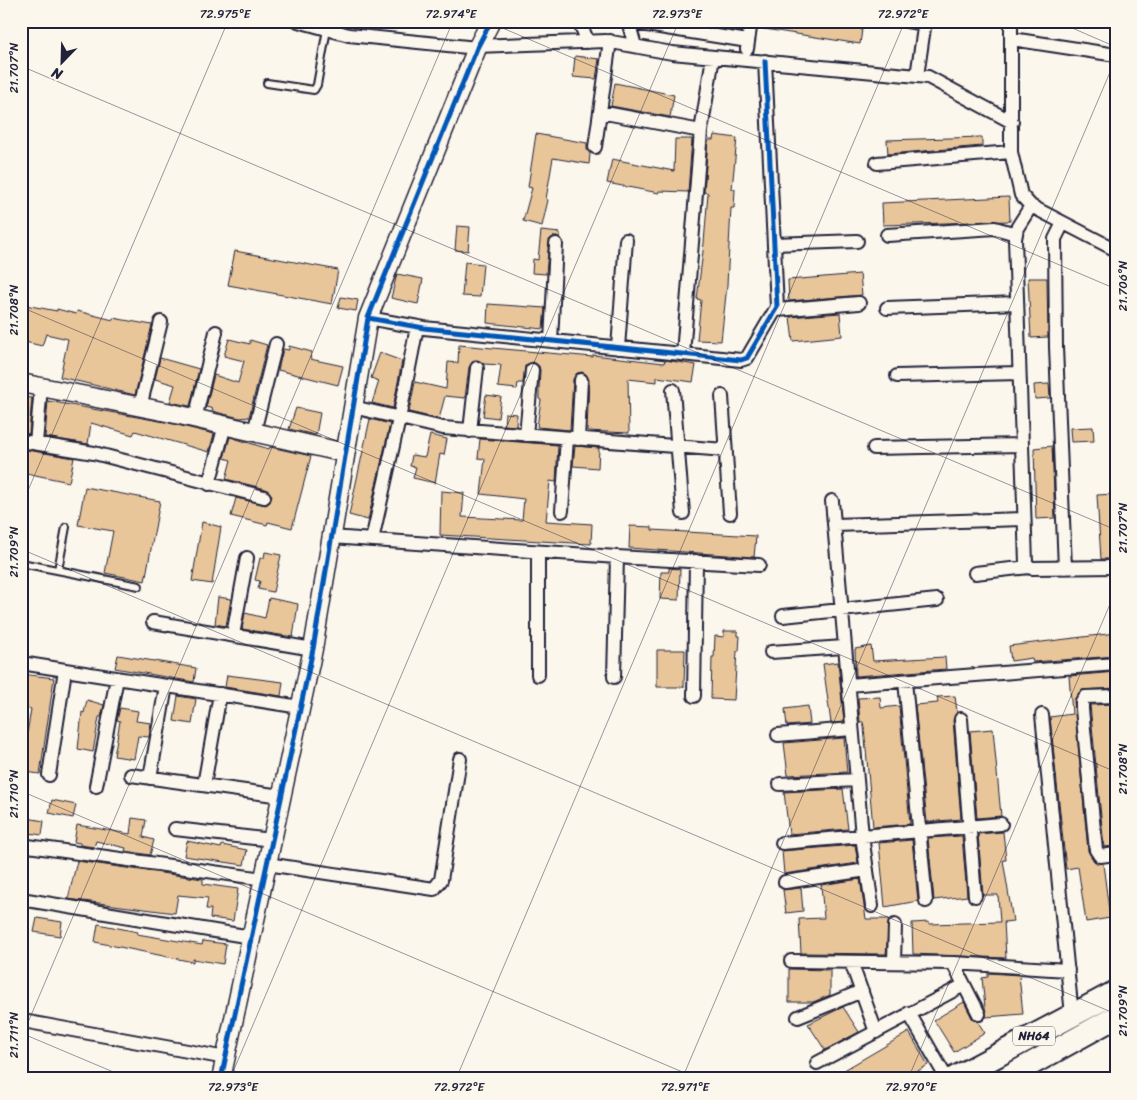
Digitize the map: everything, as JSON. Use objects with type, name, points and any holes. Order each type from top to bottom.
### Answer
[{"type":"highway","name":"NH64","points":[[1009,1077],[1100,1017],[1116,992]]},
{"type":"highway","name":"NH64","points":[[953,1079],[1100,1017]]},
{"type":"street","points":[[298,21],[353,36],[477,47],[610,41],[672,53],[918,76],[936,79],[1012,122]]},
{"type":"street","points":[[222,1079],[312,649],[368,318],[477,47],[491,21]]},
{"type":"street","points":[[579,21],[588,42]]},
{"type":"street","points":[[746,59],[751,21]]},
{"type":"street","points":[[907,21],[925,23],[918,76]]},
{"type":"street","points":[[1011,21],[1012,152],[1021,195],[1031,206],[1116,250]]},
{"type":"street","points":[[635,46],[628,22],[748,41]]},
{"type":"street","points":[[1012,39],[1116,55]]},
{"type":"street","points":[[594,147],[610,41]]},
{"type":"street","points":[[682,354],[701,131],[713,57]]},
{"type":"street","points":[[368,318],[416,326],[745,360],[750,355],[777,310],[765,61]]},
{"type":"street","points":[[600,112],[701,131]]},
{"type":"street","points":[[877,163],[1012,152]]},
{"type":"street","points":[[1029,567],[1026,563],[1023,519],[1016,234],[1031,206]]},
{"type":"street","points":[[1063,223],[1056,239],[1056,313],[1065,568]]},
{"type":"street","points":[[887,235],[995,228],[1016,234]]},
{"type":"street","points":[[618,348],[626,240]]},
{"type":"street","points":[[774,244],[857,241]]},
{"type":"street","points":[[551,341],[556,244]]},
{"type":"street","points":[[887,308],[1017,302]]},
{"type":"street","points":[[777,310],[859,303]]},
{"type":"street","points":[[140,406],[160,322]]},
{"type":"street","points":[[372,540],[399,419],[416,326]]},
{"type":"street","points":[[195,418],[216,332]]},
{"type":"street","points":[[254,432],[276,344]]},
{"type":"street","points":[[470,431],[477,368]]},
{"type":"street","points":[[526,435],[532,370]]},
{"type":"street","points":[[897,376],[1019,374]]},
{"type":"street","points":[[562,511],[581,380]]},
{"type":"street","points":[[21,383],[140,406],[345,453]]},
{"type":"street","points":[[36,443],[41,387]]},
{"type":"street","points":[[673,390],[676,446],[683,513]]},
{"type":"street","points":[[722,396],[730,513]]},
{"type":"street","points":[[353,407],[429,426],[470,431],[725,450]]},
{"type":"street","points":[[209,484],[225,426]]},
{"type":"street","points":[[21,441],[94,453],[264,497]]},
{"type":"street","points":[[874,448],[1021,445]]},
{"type":"street","points":[[832,501],[862,836],[872,906]]},
{"type":"street","points":[[834,525],[1023,519]]},
{"type":"street","points":[[331,537],[617,557],[759,564]]},
{"type":"street","points":[[538,552],[538,675]]},
{"type":"street","points":[[614,677],[617,557]]},
{"type":"street","points":[[233,635],[246,558]]},
{"type":"street","points":[[694,696],[696,561]]},
{"type":"street","points":[[975,573],[1029,567],[1116,568]]},
{"type":"street","points":[[783,616],[937,600]]},
{"type":"street","points":[[153,622],[312,649]]},
{"type":"street","points":[[771,652],[844,647]]},
{"type":"street","points":[[21,663],[300,707]]},
{"type":"street","points":[[848,685],[1116,664]]},
{"type":"street","points":[[49,774],[65,670]]},
{"type":"street","points":[[96,786],[117,678]]},
{"type":"street","points":[[906,681],[926,902]]},
{"type":"street","points":[[150,778],[166,686]]},
{"type":"street","points":[[204,786],[220,694]]},
{"type":"street","points":[[1116,696],[1085,697],[1082,701],[1096,850],[1100,856],[1116,854]]},
{"type":"street","points":[[1042,715],[1068,970],[1100,1017]]},
{"type":"street","points":[[961,719],[975,896]]},
{"type":"street","points":[[778,735],[852,729]]},
{"type":"street","points":[[21,845],[425,890],[434,889],[441,880],[460,759]]},
{"type":"street","points":[[131,775],[281,796]]},
{"type":"street","points":[[780,784],[857,780]]},
{"type":"street","points":[[782,843],[1001,824]]},
{"type":"street","points":[[175,829],[272,840]]},
{"type":"street","points":[[785,882],[867,870]]},
{"type":"street","points":[[21,900],[251,937]]},
{"type":"street","points":[[894,962],[895,925]]},
{"type":"street","points":[[791,961],[953,963],[1068,970]]},
{"type":"street","points":[[851,962],[876,1032]]},
{"type":"street","points":[[953,963],[978,1014]]},
{"type":"street","points":[[817,1063],[964,985]]},
{"type":"street","points":[[798,1017],[862,991]]},
{"type":"street","points":[[910,1014],[947,1079]]},
{"type":"street","points":[[23,1021],[226,1058]]},
{"type":"lane","points":[[267,83],[314,90],[318,84],[327,29]]},
{"type":"lane","points":[[58,570],[66,527]]},
{"type":"lane","points":[[21,563],[139,586]]},
{"type":"building","points":[[711,21],[742,21],[741,32],[710,27]]},
{"type":"building","points":[[759,21],[863,22],[860,44],[758,28]]},
{"type":"building","points":[[575,56],[599,59],[596,79],[573,77]]},
{"type":"building","points":[[615,83],[674,95],[670,117],[611,106]]},
{"type":"building","points":[[536,134],[587,143],[587,150],[590,154],[589,164],[553,158],[546,199],[548,200],[542,226],[523,221],[532,188],[528,187]]},
{"type":"building","points":[[714,135],[737,138],[732,189],[735,189],[734,208],[731,208],[727,285],[721,341],[697,340],[701,300],[697,299],[708,193],[704,192],[708,140],[713,140]]},
{"type":"building","points":[[982,137],[982,146],[888,154],[887,140]]},
{"type":"building","points":[[675,139],[692,139],[688,192],[659,191],[659,193],[607,183],[612,159],[674,171]]},
{"type":"building","points":[[1009,197],[1010,221],[883,225],[882,203]]},
{"type":"building","points":[[457,226],[470,227],[468,251],[455,250]]},
{"type":"building","points":[[541,231],[560,233],[560,237],[553,237],[549,240],[546,274],[532,273],[533,259],[538,260]]},
{"type":"building","points":[[235,251],[338,270],[332,304],[228,285]]},
{"type":"building","points":[[465,262],[483,264],[480,297],[462,296]]},
{"type":"building","points":[[397,274],[423,279],[418,304],[391,298]]},
{"type":"building","points":[[860,274],[862,295],[789,301],[788,280]]},
{"type":"building","points":[[1028,278],[1047,278],[1048,337],[1031,338]]},
{"type":"building","points":[[341,297],[358,300],[356,311],[338,308]]},
{"type":"building","points":[[488,304],[545,308],[543,329],[487,323]]},
{"type":"building","points":[[25,305],[57,311],[57,309],[76,314],[77,311],[113,320],[113,318],[152,325],[135,395],[60,377],[68,339],[46,334],[42,346],[21,341],[21,320]]},
{"type":"building","points":[[840,313],[842,336],[793,341],[790,317]]},
{"type":"building","points":[[229,339],[250,344],[250,340],[267,345],[249,417],[240,418],[212,411],[213,409],[206,407],[214,375],[238,383],[244,361],[224,356]]},
{"type":"building","points":[[459,345],[593,357],[593,355],[664,363],[665,360],[696,365],[693,382],[657,377],[657,382],[628,379],[629,433],[587,431],[589,380],[586,374],[582,372],[577,373],[573,379],[570,430],[537,427],[541,400],[539,399],[540,370],[539,366],[533,362],[525,366],[523,383],[518,383],[517,389],[498,387],[501,365],[484,364],[474,360],[469,367],[465,398],[445,396],[439,419],[409,412],[415,382],[446,389],[448,362],[458,363]]},
{"type":"building","points":[[289,346],[312,352],[310,359],[343,366],[338,385],[278,370],[283,349],[289,350]]},
{"type":"building","points":[[380,353],[402,361],[393,408],[372,403],[379,381],[371,378]]},
{"type":"building","points":[[160,358],[199,369],[190,406],[170,402],[175,385],[155,379]]},
{"type":"building","points":[[1049,384],[1050,398],[1035,399],[1034,385]]},
{"type":"building","points":[[486,395],[501,397],[498,418],[483,416]]},
{"type":"building","points":[[21,397],[32,398],[29,434],[21,433]]},
{"type":"building","points":[[48,401],[165,422],[214,434],[209,452],[135,431],[133,435],[91,423],[88,444],[45,437]]},
{"type":"building","points":[[296,408],[320,413],[316,435],[289,429]]},
{"type":"building","points":[[505,413],[517,414],[516,426],[504,425]]},
{"type":"building","points":[[370,419],[390,424],[368,520],[349,515]]},
{"type":"building","points":[[1093,427],[1094,441],[1071,442],[1070,428]]},
{"type":"building","points":[[430,435],[447,439],[444,455],[440,454],[435,483],[413,478],[416,467],[410,466],[412,455],[425,457]]},
{"type":"building","points":[[230,437],[269,449],[270,447],[311,456],[292,528],[268,522],[267,525],[231,516],[236,498],[266,505],[270,502],[272,495],[266,489],[226,479],[231,460],[224,458]]},
{"type":"building","points":[[480,439],[558,445],[556,482],[550,481],[546,521],[592,524],[591,544],[440,535],[441,491],[464,493],[462,517],[522,520],[524,499],[481,494],[485,459],[478,458]]},
{"type":"building","points":[[575,446],[599,448],[598,468],[573,466]]},
{"type":"building","points":[[1052,446],[1055,518],[1036,519],[1034,448]]},
{"type":"building","points":[[21,449],[74,458],[69,482],[21,472]]},
{"type":"building","points":[[85,487],[160,501],[145,581],[105,573],[113,531],[78,525]]},
{"type":"building","points":[[1116,494],[1116,559],[1101,559],[1097,495]]},
{"type":"building","points":[[202,522],[221,527],[212,584],[192,581]]},
{"type":"building","points":[[630,526],[652,527],[652,530],[756,536],[754,557],[629,548]]},
{"type":"building","points":[[265,552],[281,555],[273,592],[258,589],[260,581],[255,580],[260,558],[264,558]]},
{"type":"building","points":[[669,568],[680,569],[679,600],[660,599],[661,572],[669,572]]},
{"type":"building","points":[[218,597],[231,599],[226,626],[215,624]]},
{"type":"building","points":[[269,598],[298,604],[293,637],[242,629],[245,613],[265,618]]},
{"type":"building","points":[[724,631],[738,631],[738,636],[740,636],[739,651],[737,651],[734,700],[711,699],[712,657],[714,657],[715,636],[724,637]]},
{"type":"building","points":[[1116,633],[1116,656],[1033,662],[1032,658],[1011,661],[1009,646]]},
{"type":"building","points":[[871,646],[873,661],[945,657],[946,669],[856,676],[855,649]]},
{"type":"building","points":[[657,650],[685,650],[684,687],[657,687]]},
{"type":"building","points":[[118,655],[196,668],[194,682],[115,668]]},
{"type":"building","points":[[838,662],[844,722],[831,723],[823,664]]},
{"type":"building","points":[[1116,672],[1116,688],[1082,690],[1074,701],[1088,851],[1094,861],[1103,864],[1110,918],[1086,922],[1078,867],[1066,869],[1050,717],[1072,714],[1069,676]]},
{"type":"building","points":[[21,674],[54,678],[40,774],[25,772],[27,754],[21,753],[21,740],[26,740],[31,709],[21,706]]},
{"type":"building","points":[[227,675],[283,682],[281,696],[225,687]]},
{"type":"building","points":[[178,696],[196,699],[192,724],[174,721]]},
{"type":"building","points":[[955,696],[957,712],[953,720],[961,819],[927,822],[915,705],[938,703],[937,697]]},
{"type":"building","points":[[880,697],[881,708],[899,706],[910,824],[873,827],[864,727],[863,722],[860,722],[858,698]]},
{"type":"building","points":[[87,700],[104,705],[101,717],[99,717],[93,752],[78,749],[82,712],[84,713]]},
{"type":"building","points":[[1114,704],[1116,846],[1104,847],[1090,705]]},
{"type":"building","points":[[808,706],[810,724],[787,726],[785,709]]},
{"type":"building","points":[[120,708],[138,711],[136,721],[151,723],[149,737],[138,736],[134,759],[114,756],[120,721],[117,720]]},
{"type":"building","points":[[993,729],[1001,816],[977,818],[970,731]]},
{"type":"building","points":[[844,738],[847,772],[788,775],[784,743]]},
{"type":"building","points":[[843,789],[848,829],[789,834],[784,792]]},
{"type":"building","points":[[52,800],[76,805],[73,818],[49,813]]},
{"type":"building","points":[[21,817],[44,821],[42,835],[21,832]]},
{"type":"building","points":[[132,818],[146,820],[143,837],[154,840],[150,855],[125,851],[126,848],[96,841],[94,847],[74,842],[77,825],[130,834]]},
{"type":"building","points":[[1003,832],[1006,860],[1003,860],[1013,921],[1004,922],[1006,958],[913,954],[912,923],[1000,922],[998,895],[983,895],[978,834]]},
{"type":"building","points":[[962,836],[967,896],[934,900],[928,838]]},
{"type":"building","points":[[912,840],[918,901],[885,907],[879,843]]},
{"type":"building","points":[[187,841],[221,848],[222,845],[247,850],[244,865],[184,856]]},
{"type":"building","points":[[855,845],[858,863],[784,874],[782,851]]},
{"type":"building","points":[[77,861],[203,879],[203,884],[238,889],[233,921],[210,918],[211,909],[206,909],[208,898],[178,895],[175,913],[68,899]]},
{"type":"building","points":[[860,879],[866,919],[889,919],[886,954],[801,953],[799,919],[824,918],[821,885]]},
{"type":"building","points":[[801,888],[803,911],[786,913],[783,890]]},
{"type":"building","points":[[37,918],[62,922],[60,936],[34,932]]},
{"type":"building","points":[[98,924],[138,932],[137,934],[202,945],[203,941],[226,944],[223,964],[193,959],[193,962],[95,942]]},
{"type":"building","points":[[789,969],[830,970],[830,995],[813,1002],[789,1002]]},
{"type":"building","points":[[988,973],[1019,975],[1023,1014],[986,1017],[982,978],[988,977]]},
{"type":"building","points":[[964,1002],[972,1018],[978,1022],[985,1033],[954,1052],[934,1020]]},
{"type":"building","points":[[843,1007],[859,1032],[825,1050],[808,1024]]},
{"type":"building","points":[[909,1032],[928,1065],[904,1079],[829,1079]]},
{"type":"cycle path","points":[[221,1079],[313,649],[368,318],[477,48],[491,21]]},
{"type":"cycle path","points":[[368,318],[424,328],[741,360],[747,358],[777,307],[765,61]]}]
